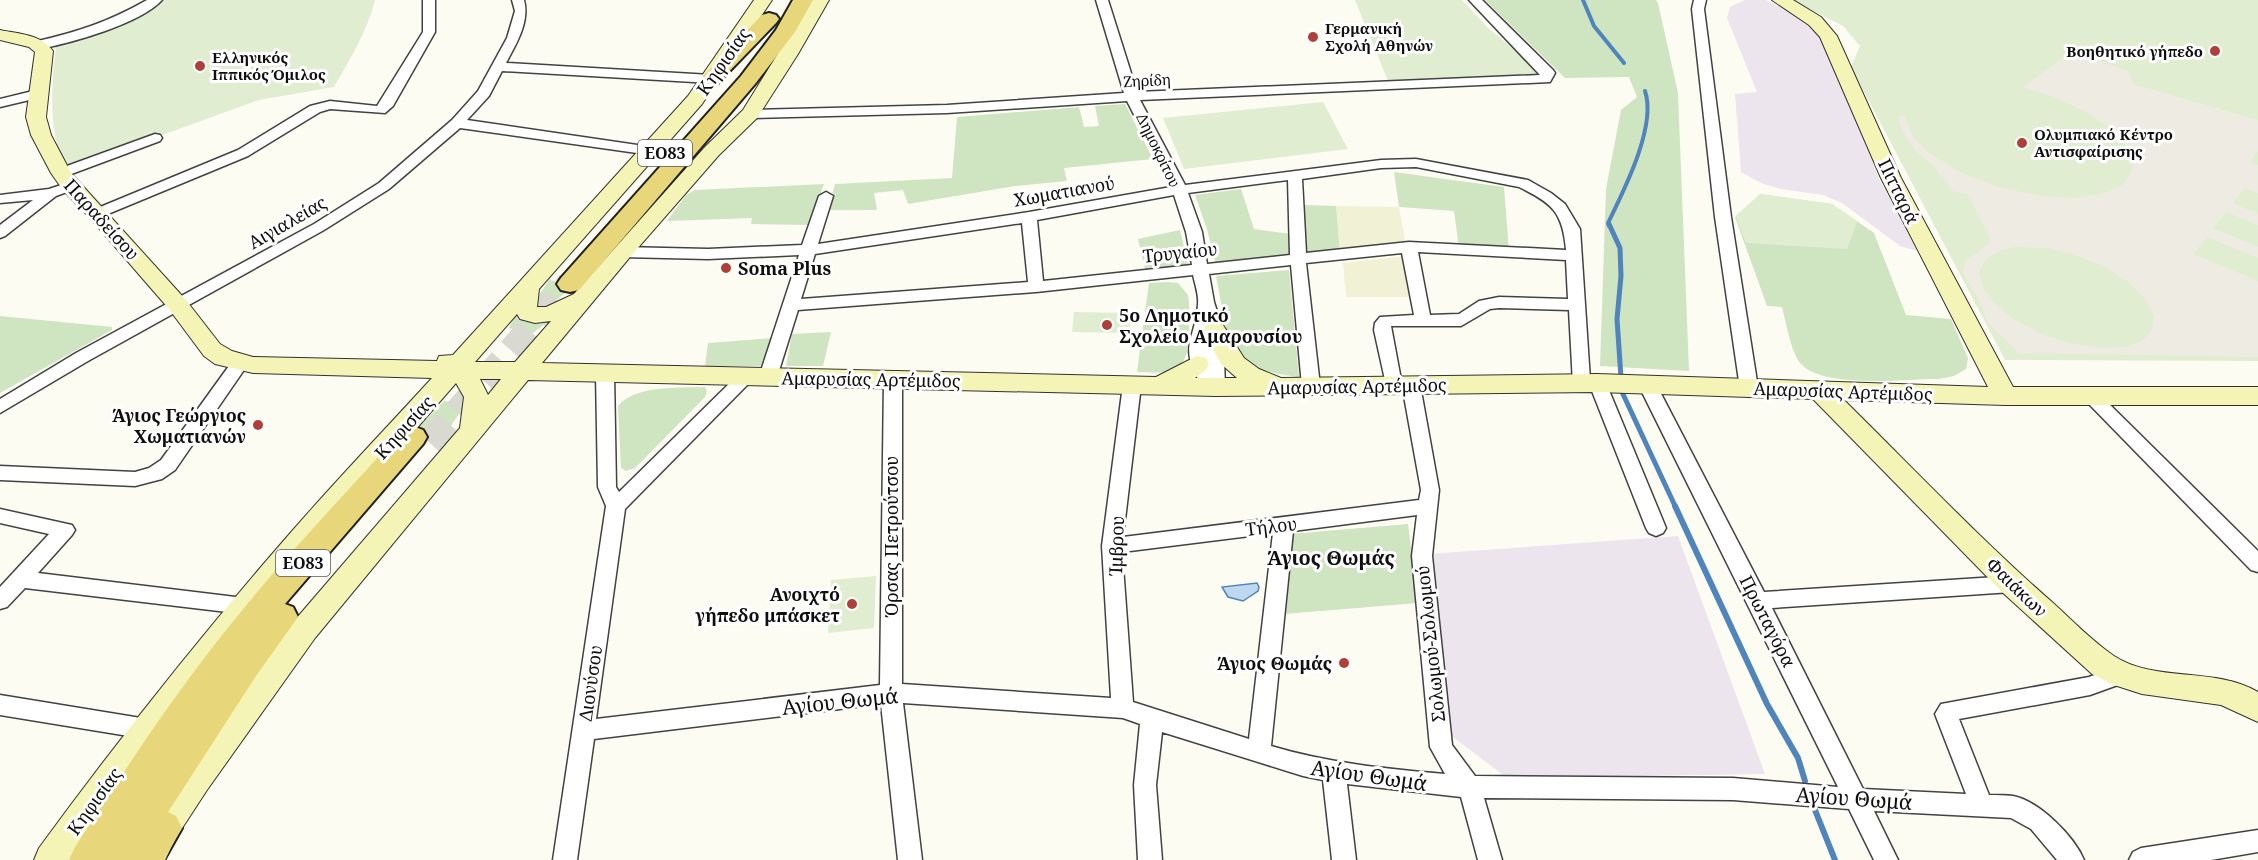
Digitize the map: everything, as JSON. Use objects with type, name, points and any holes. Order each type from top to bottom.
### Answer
[{"type":"main road","name":"Κηφισίας","points":[[151,849],[232,727],[304,629],[521,372],[570,286],[748,80],[775,13],[803,0]]},
{"type":"main road","name":"Κηφισίας","points":[[570,286],[622,252],[712,151],[750,114],[789,54],[820,0]]},
{"type":"main road","name":"Πιτταρά","points":[[1780,0],[1815,21],[1828,36],[1891,178],[2006,396]]},
{"type":"main road","points":[[711,79],[775,13]]},
{"type":"main road","points":[[712,151],[780,54],[775,13]]},
{"type":"main road","points":[[0,35],[39,45]]},
{"type":"main road","name":"Παραδείσου","points":[[39,45],[45,55],[37,94],[38,127],[61,184],[98,213],[177,304],[212,350],[225,358],[259,366],[456,369]]},
{"type":"main road","name":"Κηφισίας","points":[[51,860],[147,729],[244,606],[651,151],[711,79]]},
{"type":"main road","points":[[528,286],[524,304],[528,314],[536,316],[553,314],[570,286]]},
{"type":"main road","points":[[498,321],[495,347],[500,357],[521,372]]},
{"type":"main road","points":[[408,358],[452,347],[498,321]]},
{"type":"main road","points":[[1215,331],[1232,362],[1244,371],[1262,379],[1300,386]]},
{"type":"main road","points":[[240,363],[274,355],[445,359],[477,395],[477,409],[471,430]]},
{"type":"main road","points":[[1157,386],[1179,377],[1197,364]]},
{"type":"main road","name":"Αμαρυσίας Αρτέμιδος","points":[[456,369],[1216,387],[1614,384],[2006,396],[2258,396]]},
{"type":"main road","name":"Φαιάκων","points":[[1819,390],[2012,584],[2088,653],[2118,675],[2154,684],[2226,692],[2255,702]]},
{"type":"main road","name":"Κηφισίας","points":[[87,860],[135,785],[221,662],[281,588],[421,440],[243,666],[115,860]]},
{"type":"main road","points":[[77,860],[135,785]]},
{"type":"street","points":[[39,45],[67,41],[91,33],[156,0]]},
{"type":"street","points":[[98,213],[243,153],[310,111],[330,105],[380,110],[386,106],[429,32],[429,0]]},
{"type":"street","name":"Αιγιαλείας","points":[[0,407],[82,357],[276,252],[384,186],[457,123],[484,93],[513,38],[521,11],[518,0]]},
{"type":"street","name":"Δημοκρίτου","points":[[1102,0],[1132,97],[1180,190],[1194,232],[1206,302],[1215,331],[1216,387]]},
{"type":"street","name":"Ζηρίδη","points":[[750,114],[947,109],[1132,97],[1545,79],[1548,74],[1475,0]]},
{"type":"street","points":[[1700,0],[1698,9],[1724,217],[1749,388]]},
{"type":"street","points":[[499,67],[711,79]]},
{"type":"street","points":[[0,103],[37,94]]},
{"type":"street","points":[[457,123],[651,151]]},
{"type":"street","points":[[0,199],[61,184],[155,138]]},
{"type":"street","name":"Χωματιανού","points":[[622,252],[708,254],[809,250],[1029,217],[1180,190],[1398,163],[1511,179]]},
{"type":"street","points":[[1295,175],[1300,386]]},
{"type":"street","name":"Πρωταγόρα","points":[[1511,179],[1535,189],[1565,214],[1572,229],[1576,305],[1614,384],[1758,601],[1886,860]]},
{"type":"street","points":[[0,233],[61,184]]},
{"type":"street","points":[[616,506],[757,377],[792,305],[826,196]]},
{"type":"street","points":[[1029,217],[1036,287]]},
{"type":"street","points":[[1409,247],[1423,320],[1461,320],[1481,306],[1488,304],[1576,305]]},
{"type":"street","name":"Τρυγαίου","points":[[792,305],[1036,287],[1409,247],[1573,255]]},
{"type":"street","name":"Δημοκρίτου","points":[[1197,364],[1199,330],[1206,302]]},
{"type":"street","name":"Σολωμού-Σολωμού","points":[[1423,320],[1391,321],[1383,323],[1382,330],[1402,385],[1430,490],[1422,556],[1441,747],[1470,787]]},
{"type":"street","points":[[0,472],[135,479],[155,474],[168,465],[240,363]]},
{"type":"street","points":[[1197,364],[1207,380],[1216,387]]},
{"type":"street","name":"Διονύσου","points":[[564,860],[616,506],[607,487],[605,373]]},
{"type":"street","name":"Όρσας Πετρούτσου","points":[[893,380],[891,693],[910,860]]},
{"type":"street","name":"Πρωταγόρα","points":[[1614,384],[1656,528]]},
{"type":"street","name":"Ίμβρου","points":[[1124,708],[1112,546],[1132,385]]},
{"type":"street","points":[[2091,396],[2258,564]]},
{"type":"street","name":"Τήλου","points":[[1112,546],[1429,506]]},
{"type":"street","points":[[0,516],[65,530],[0,601]]},
{"type":"street","points":[[1259,752],[1284,525]]},
{"type":"street","points":[[20,579],[244,606]]},
{"type":"street","points":[[1758,601],[2012,584]]},
{"type":"street","points":[[1982,805],[1946,714],[1950,711],[2090,686],[2118,675]]},
{"type":"street","name":"Αγίου Θωμά","points":[[583,730],[891,693],[1124,708],[1152,720],[1334,773],[1470,787],[1733,789],[1856,799],[2014,807],[2030,814],[2046,828],[2072,860]]},
{"type":"street","points":[[0,705],[147,729]]},
{"type":"street","points":[[1150,860],[1145,785],[1152,720]]},
{"type":"street","points":[[1334,773],[1344,860]]},
{"type":"street","points":[[1470,787],[1490,860]]},
{"type":"street","points":[[2141,860],[2207,855],[2258,841]]},
{"type":"shaded area","points":[[1745,0],[1766,0],[1806,19],[1821,34],[1880,181],[1917,251],[1900,246],[1842,203],[1823,195],[1780,189],[1761,183],[1741,172],[1735,94],[1757,92],[1727,18],[1730,7]]},
{"type":"shaded area","points":[[2071,52],[2129,71],[2133,84],[2258,120],[2258,151],[2250,162],[2258,165],[2258,193],[2245,188],[2233,203],[2258,214],[2258,225],[2226,212],[2213,228],[2258,247],[2258,258],[2207,237],[2193,254],[2258,281],[2258,357],[2019,353],[1987,322],[1980,301],[1963,272],[1965,262],[1989,244],[1990,238],[1968,195],[1953,191],[1934,166],[1918,153],[1906,137],[1900,125],[1899,116],[1905,117],[1913,137],[1929,153],[1960,172],[1998,187],[2040,196],[2078,198],[2101,194],[2123,185],[2133,169],[2129,149],[2113,130],[2085,111],[2023,87]],"holes":[[[2014,247],[2048,248],[2102,265],[2127,281],[2145,299],[2154,316],[2152,330],[2142,341],[2125,347],[2100,348],[2068,343],[2039,333],[2012,318],[1993,302],[1983,287],[1979,273],[1984,261],[1997,252]]]},
{"type":"shaded area","points":[[1678,536],[1765,774],[1507,778],[1449,734],[1428,554]]},
{"type":"green space","name":"Ελληνικός Ιππικός Όμιλος","points":[[162,0],[375,0],[363,34],[334,87],[259,100],[66,170],[56,140],[52,109],[56,46],[109,30]]},
{"type":"green space","points":[[1355,0],[1462,0],[1488,28],[1542,72],[1530,76],[1388,81]]},
{"type":"green space","points":[[1485,0],[1656,0],[1658,3],[1678,93],[1689,371],[1600,366],[1606,189],[1621,110],[1637,97],[1629,77],[1565,78]]},
{"type":"green space","points":[[1792,0],[2258,0],[2258,361],[2005,360],[1851,67],[1860,46],[1843,26]]},
{"type":"green space","points":[[1323,102],[1348,149],[1184,169],[1163,118]]},
{"type":"green space","points":[[1125,104],[1153,159],[1064,168],[1067,181],[1015,186],[908,204],[903,190],[874,193],[877,210],[828,210],[835,184],[952,178],[957,117],[1079,107],[1084,127],[1099,126],[1095,106]]},
{"type":"green space","points":[[1394,172],[1504,187],[1509,251],[1459,248],[1454,211],[1399,207]]},
{"type":"green space","points":[[824,184],[809,225],[751,224],[752,218],[667,221],[686,195],[695,190]]},
{"type":"green space","points":[[1241,189],[1254,229],[1291,234],[1294,259],[1216,265],[1195,195]]},
{"type":"green space","points":[[1760,194],[1832,204],[1874,233],[1906,315],[1951,319],[1968,358],[1966,369],[1954,376],[1939,379],[1866,381],[1828,377],[1812,372],[1801,364],[1792,345],[1782,307],[1767,306],[1735,217]]},
{"type":"green space","points":[[1760,194],[1832,204],[1857,222],[1847,249],[1746,243],[1736,217]]},
{"type":"green space","points":[[1304,205],[1336,206],[1340,253],[1306,257]]},
{"type":"green space","points":[[1336,206],[1399,207],[1406,246],[1340,253]]},
{"type":"green space","points":[[1180,230],[1189,268],[1146,273],[1138,239]]},
{"type":"green space","points":[[1405,256],[1413,297],[1346,297],[1343,263]]},
{"type":"green space","points":[[1289,270],[1299,377],[1274,373],[1256,367],[1243,359],[1234,348],[1228,334],[1216,276]]},
{"type":"green space","points":[[549,280],[576,284],[552,304],[540,307],[535,301]]},
{"type":"green space","points":[[1149,283],[1178,283],[1188,295],[1189,333],[1186,357],[1176,369],[1160,373],[1137,372]]},
{"type":"green space","points":[[1074,312],[1131,313],[1130,333],[1072,332]]},
{"type":"green space","points":[[515,314],[520,318],[551,319],[533,333],[509,328]]},
{"type":"green space","points":[[0,316],[112,327],[112,330],[0,393]]},
{"type":"green space","points":[[831,332],[823,366],[786,366],[792,334]]},
{"type":"green space","points":[[773,338],[764,366],[705,366],[708,343]]},
{"type":"green space","points":[[705,387],[707,391],[705,397],[635,468],[626,471],[621,468],[618,406],[635,394],[646,391]]},
{"type":"green space","points":[[444,401],[465,405],[446,433],[418,428]]},
{"type":"green space","points":[[1408,524],[1418,603],[1284,614],[1291,534]]},
{"type":"green space","name":"Ανοιχτό γήπεδο μπάσκετ","points":[[876,576],[874,628],[828,633],[831,580]]},
{"type":"water","points":[[1257,583],[1258,591],[1243,601],[1228,597],[1222,587]]},
{"type":"waterway","points":[[1583,0],[1594,26],[1624,63]]},
{"type":"waterway","points":[[1609,226],[1608,223],[1630,176],[1643,139],[1648,105],[1645,91]]},
{"type":"waterway","points":[[1609,224],[1620,248],[1621,276],[1617,319],[1622,392],[1676,508]]},
{"type":"waterway","points":[[1675,506],[1767,704],[1798,758],[1805,781]]},
{"type":"waterway","points":[[1813,805],[1835,860]]},
{"type":"tunnel","points":[[430,443],[570,284]]},
{"type":"place","name":"Γερμανική Σχολή Αθηνών","points":[[1313,37]]},
{"type":"place","name":"Βοηθητικό γήπεδο","points":[[2215,51]]},
{"type":"place","name":"Ελληνικός Ιππικός Όμιλος","points":[[200,66]]},
{"type":"place","name":"Ολυμπιακό Κέντρο Αντισφαίρισης","points":[[2022,143]]},
{"type":"place","name":"Soma Plus","points":[[726,268]]},
{"type":"place","name":"5ο Δημοτικό Σχολείο Αμαρουσίου","points":[[1107,325]]},
{"type":"place","name":"Άγιος Γεώργιος Χωματιανών","points":[[258,425]]},
{"type":"place","name":"Ανοιχτό γήπεδο μπάσκετ","points":[[852,604]]},
{"type":"place","name":"Άγιος Θωμάς","points":[[1344,663]]},
{"type":"district","name":"Άγιος Θωμάς","points":[[1331,557]]}]
